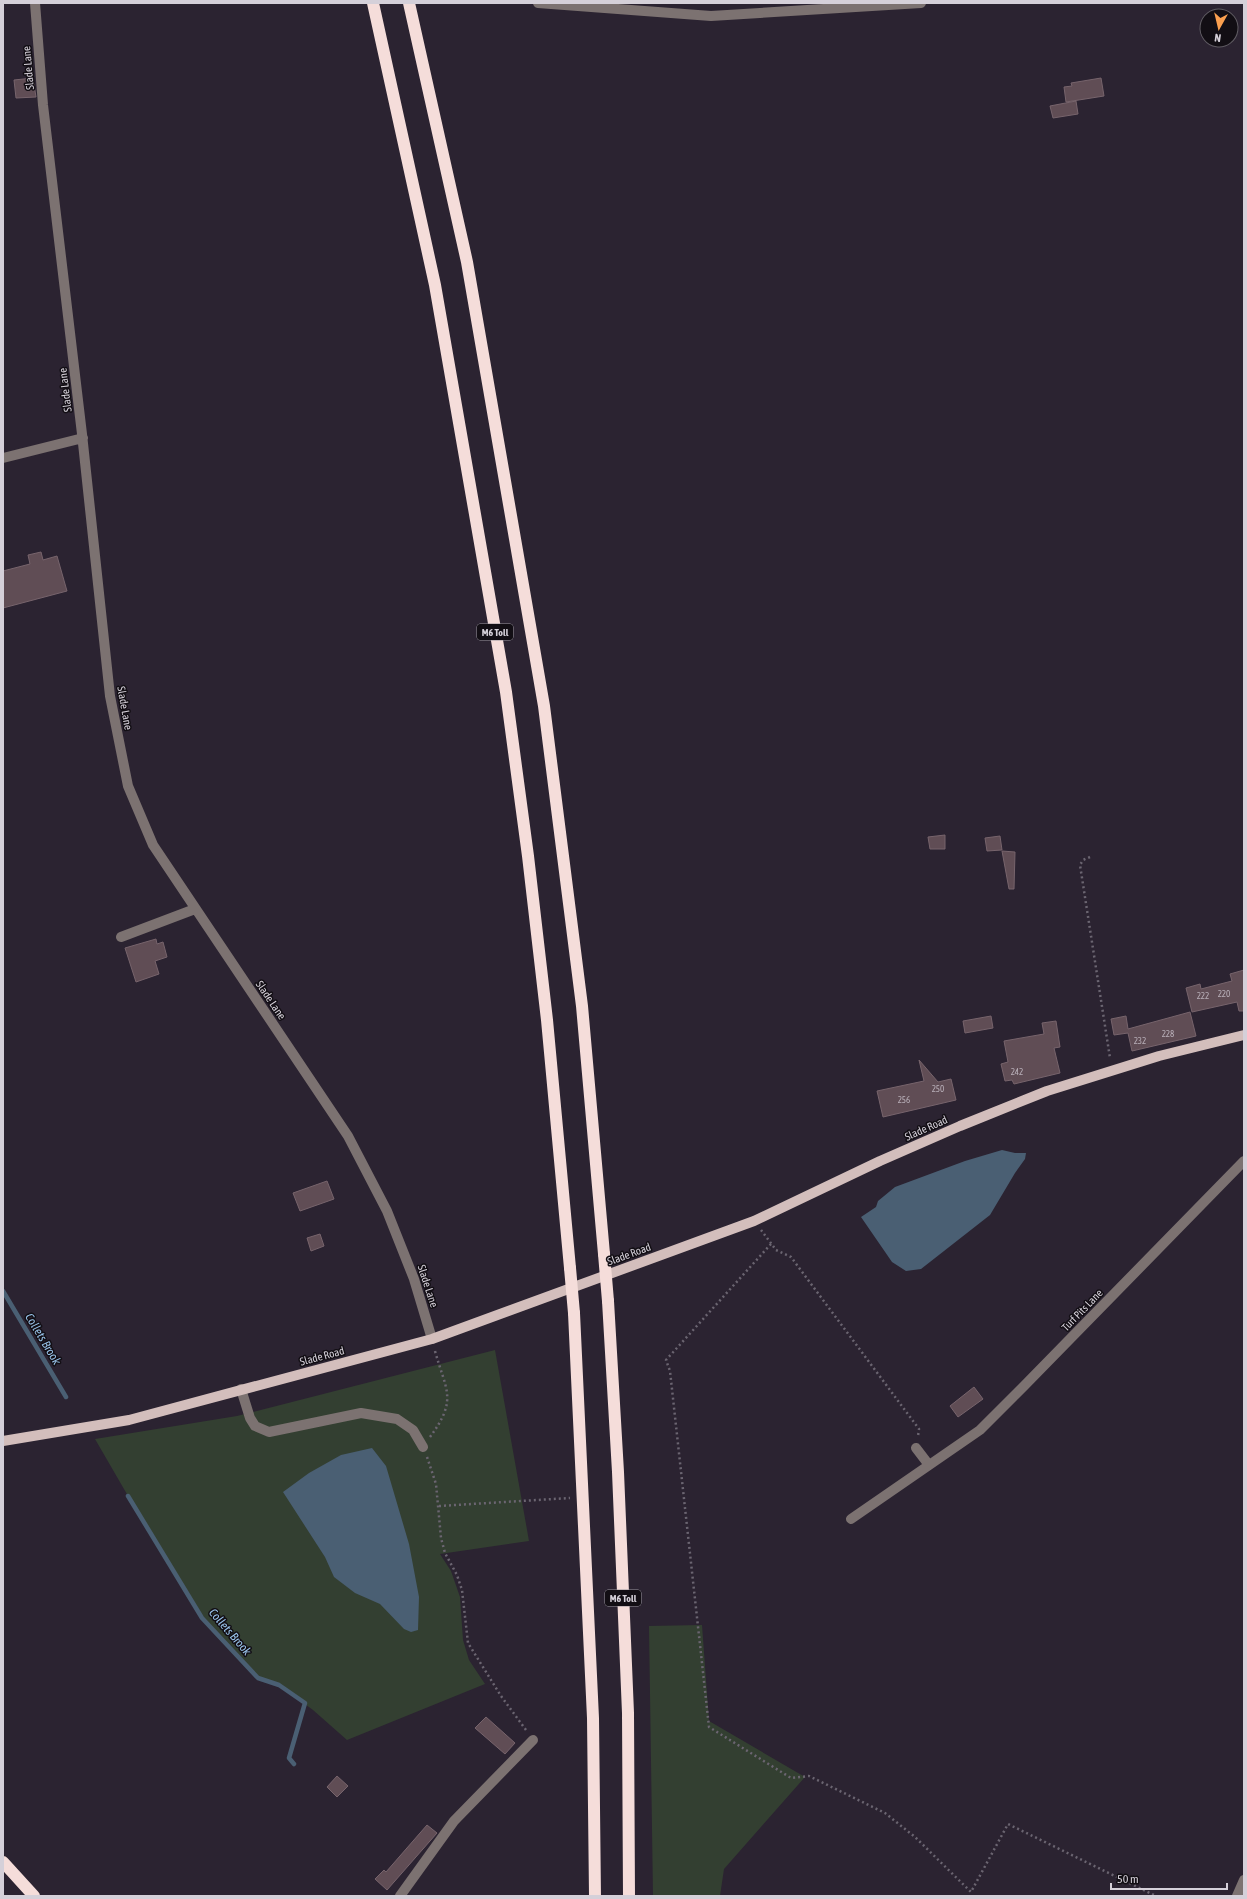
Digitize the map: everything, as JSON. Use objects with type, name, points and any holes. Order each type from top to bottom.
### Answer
[{"type":"highway","name":"M6 Toll","points":[[373,3],[435,285],[506,692],[529,864],[547,1020],[574,1313],[593,1718],[595,1896]]},
{"type":"highway","name":"M6 Toll","points":[[409,3],[467,262],[544,706],[582,1006],[608,1301],[619,1480],[628,1713],[629,1896]]},
{"type":"highway","points":[[3,1862],[34,1896]]},
{"type":"main road","name":"Slade Road","points":[[3,1441],[129,1420],[241,1389],[432,1340],[754,1221],[880,1161],[960,1126],[1047,1091],[1159,1056],[1244,1035]]},
{"type":"street","name":"Slade Lane","points":[[35,3],[43,105],[83,438],[110,696],[128,786],[153,845],[348,1136],[387,1211],[414,1279],[432,1340]]},
{"type":"street","points":[[538,3],[711,16],[921,3]]},
{"type":"street","points":[[3,458],[83,438]]},
{"type":"street","points":[[121,937],[195,909]]},
{"type":"street","name":"Turf Pits Lane","points":[[851,1520],[985,1424],[1244,1161]]},
{"type":"street","points":[[241,1389],[250,1418],[255,1426],[269,1432],[361,1413],[397,1419],[413,1430],[423,1447]]},
{"type":"street","points":[[916,1448],[929,1465]]},
{"type":"street","points":[[400,1896],[454,1821],[533,1740]]},
{"type":"street","points":[[1237,1896],[1244,1880]]},
{"type":"path","points":[[1090,857],[1083,860],[1080,865],[1112,1070]]},
{"type":"path","points":[[754,1221],[776,1250],[791,1257],[919,1429],[916,1448]]},
{"type":"path","points":[[771,1244],[666,1360],[670,1371],[709,1727],[791,1778],[809,1776],[885,1813],[915,1837],[971,1892],[1008,1824],[1156,1896]]},
{"type":"path","points":[[432,1340],[449,1396],[445,1414],[423,1447],[431,1466],[439,1506],[441,1538],[445,1553],[457,1574],[462,1590],[468,1643],[501,1696],[533,1740]]},
{"type":"path","points":[[439,1506],[553,1499]]},
{"type":"green space","points":[[495,1350],[529,1541],[440,1554],[451,1571],[460,1597],[463,1640],[469,1660],[485,1684],[347,1740],[313,1710],[279,1685],[258,1678],[202,1618],[146,1527],[95,1439],[237,1416]]},
{"type":"green space","points":[[702,1625],[709,1721],[805,1777],[724,1869],[720,1896],[653,1896],[649,1626]]},
{"type":"water","points":[[1002,1150],[1015,1153],[1026,1153],[1025,1159],[990,1215],[921,1269],[906,1271],[892,1262],[861,1217],[876,1207],[878,1201],[895,1187],[965,1161]]},
{"type":"water","points":[[372,1448],[386,1466],[409,1544],[419,1597],[418,1630],[411,1632],[404,1629],[380,1604],[355,1593],[334,1577],[325,1557],[283,1492],[309,1473],[341,1455]]},
{"type":"building","points":[[33,78],[36,97],[16,98],[14,80]]},
{"type":"building","points":[[1101,78],[1104,96],[1066,102],[1064,87],[1072,86],[1071,83]]},
{"type":"building","points":[[1076,101],[1078,114],[1053,118],[1050,106]]},
{"type":"building","points":[[41,552],[43,560],[57,556],[67,591],[3,608],[3,571],[30,564],[28,555]]},
{"type":"building","points":[[945,835],[945,849],[930,849],[928,837]]},
{"type":"building","points":[[1000,836],[1002,850],[987,851],[985,838]]},
{"type":"building","points":[[1002,851],[1015,852],[1014,889],[1009,889]]},
{"type":"building","points":[[156,939],[157,944],[163,942],[167,957],[155,961],[159,974],[136,982],[125,948]]},
{"type":"building","points":[[1244,970],[1244,1011],[1239,1011],[1237,1002],[1192,1012],[1186,988],[1200,984],[1201,989],[1232,981],[1230,974]]},
{"type":"building","points":[[1190,1012],[1196,1036],[1132,1051],[1128,1033],[1114,1035],[1111,1019],[1126,1016],[1128,1029]]},
{"type":"building","points":[[991,1016],[993,1028],[965,1033],[963,1021]]},
{"type":"building","points":[[1056,1021],[1060,1047],[1054,1048],[1060,1073],[1014,1084],[1012,1080],[1005,1081],[1001,1064],[1008,1062],[1004,1041],[1044,1034],[1042,1023]]},
{"type":"building","points":[[919,1060],[938,1082],[951,1079],[956,1100],[883,1117],[877,1091],[924,1081]]},
{"type":"building","points":[[327,1181],[334,1199],[300,1211],[293,1193]]},
{"type":"building","points":[[320,1234],[324,1246],[311,1251],[307,1238]]},
{"type":"building","points":[[974,1387],[983,1399],[958,1417],[950,1406]]},
{"type":"building","points":[[486,1717],[515,1743],[505,1754],[475,1728]]},
{"type":"building","points":[[337,1776],[348,1786],[337,1797],[327,1787]]},
{"type":"building","points":[[427,1825],[437,1833],[387,1890],[375,1879],[384,1870],[386,1872]]},
{"type":"waterway","name":"Collets Brook","points":[[3,1291],[66,1397]]},
{"type":"waterway","name":"Collets Brook","points":[[128,1496],[202,1618],[258,1678],[279,1685],[305,1703],[289,1758],[294,1764]]}]
